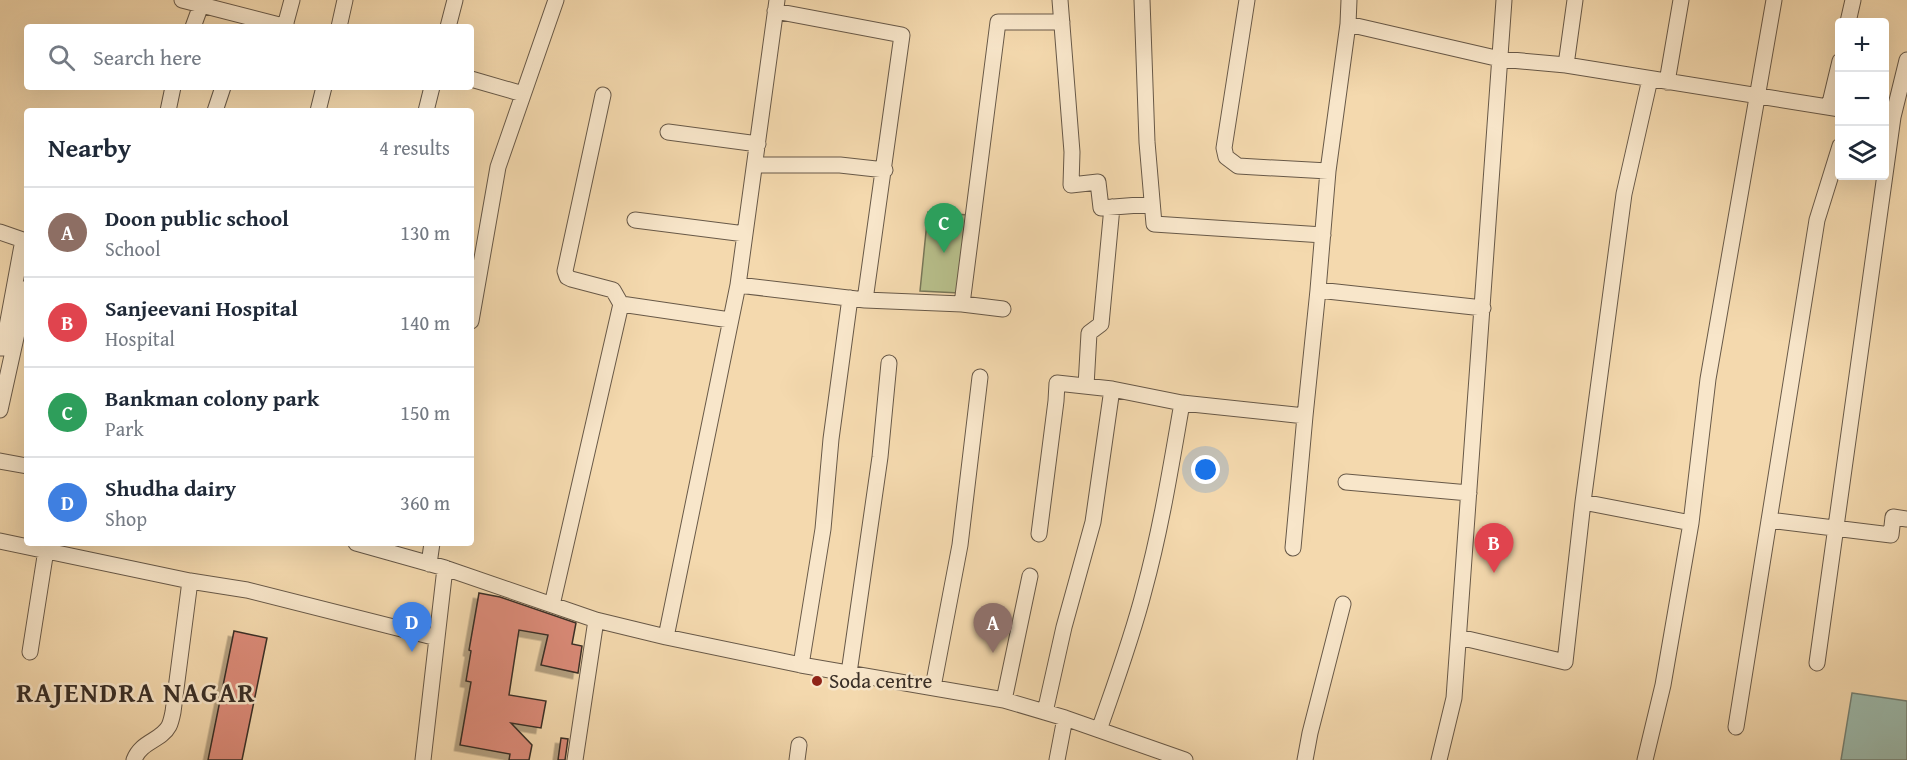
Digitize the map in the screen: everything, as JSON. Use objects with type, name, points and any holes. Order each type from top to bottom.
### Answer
[{"type":"street","points":[[182,0],[244,22],[261,24]]},
{"type":"street","points":[[287,24],[292,0]]},
{"type":"street","points":[[340,24],[345,0]]},
{"type":"street","points":[[449,24],[455,0]]},
{"type":"street","points":[[474,304],[498,167],[556,0]]},
{"type":"street","points":[[1059,0],[1072,152],[1071,185],[1098,182],[1101,208],[1152,204]]},
{"type":"street","points":[[1142,0],[1147,142],[1154,224],[1323,235]]},
{"type":"street","points":[[1247,0],[1224,148],[1226,157],[1238,166],[1328,171]]},
{"type":"street","points":[[1293,548],[1328,171],[1348,24],[1349,0]]},
{"type":"street","points":[[1439,760],[1454,698],[1504,0]]},
{"type":"street","points":[[1566,65],[1575,0]]},
{"type":"street","points":[[1666,82],[1681,0]]},
{"type":"street","points":[[1645,760],[1663,686],[1691,523],[1708,379],[1774,0]]},
{"type":"street","points":[[1849,18],[1853,0]]},
{"type":"street","points":[[194,24],[201,5]]},
{"type":"street","points":[[666,637],[738,285],[776,6],[903,35],[885,170],[831,439],[823,529],[801,665]]},
{"type":"street","points":[[962,304],[998,22],[1062,22]]},
{"type":"street","points":[[1348,24],[1500,59],[1566,65],[1834,108],[1838,72]]},
{"type":"street","points":[[1817,663],[1895,117],[1907,60]]},
{"type":"street","points":[[1459,637],[1565,662],[1583,502],[1624,194],[1650,79]]},
{"type":"street","points":[[474,80],[523,94]]},
{"type":"street","points":[[169,108],[172,90]]},
{"type":"street","points":[[216,108],[222,90]]},
{"type":"street","points":[[319,108],[323,90]]},
{"type":"street","points":[[427,108],[431,90]]},
{"type":"street","points":[[552,605],[621,304],[613,290],[571,279],[567,277],[565,271],[603,94]]},
{"type":"street","points":[[668,132],[758,144]]},
{"type":"street","points":[[1736,727],[1817,220],[1835,159]]},
{"type":"street","points":[[756,165],[840,165],[885,170]]},
{"type":"street","points":[[1086,386],[1089,333],[1101,324],[1112,207]]},
{"type":"street","points":[[635,220],[745,234]]},
{"type":"street","points":[[0,232],[23,240],[3,348],[0,348]]},
{"type":"street","points":[[738,285],[858,299],[962,304],[1003,309]]},
{"type":"street","points":[[1318,290],[1483,308]]},
{"type":"street","points":[[0,410],[24,302]]},
{"type":"street","points":[[621,304],[730,320]]},
{"type":"street","points":[[849,673],[880,457],[889,363]]},
{"type":"street","points":[[933,687],[960,545],[980,377]]},
{"type":"street","points":[[1039,534],[1057,383],[1112,389],[1182,403],[1305,416]]},
{"type":"street","points":[[1045,712],[1064,627],[1093,522],[1112,389]]},
{"type":"street","points":[[1099,730],[1145,590],[1182,403]]},
{"type":"street","points":[[0,461],[24,465]]},
{"type":"street","points":[[1346,482],[1469,493]]},
{"type":"street","points":[[1583,502],[1691,523]]},
{"type":"street","points":[[1769,520],[1891,536],[1893,517],[1907,519]]},
{"type":"street","points":[[0,541],[24,546]]},
{"type":"street","points":[[26,546],[190,581],[247,590],[437,638]]},
{"type":"street","points":[[366,546],[445,568],[596,620],[801,665],[1004,700],[1065,718],[1185,760]]},
{"type":"street","points":[[429,564],[432,546]]},
{"type":"street","points":[[30,652],[46,550]]},
{"type":"street","points":[[423,760],[445,568]]},
{"type":"street","points":[[1004,700],[1030,576]]},
{"type":"street","points":[[134,760],[136,753],[144,745],[165,732],[169,726],[173,712],[190,581]]},
{"type":"street","points":[[1305,760],[1343,604]]},
{"type":"street","points":[[575,760],[596,620]]},
{"type":"street","points":[[1057,760],[1065,718]]},
{"type":"green space","points":[[928,212],[968,215],[959,293],[920,291]]},
{"type":"shaded area","points":[[1852,693],[1907,701],[1907,760],[1841,760]]},
{"type":"building","points":[[479,593],[500,597],[576,623],[572,644],[582,646],[578,673],[541,665],[548,635],[519,630],[509,695],[546,701],[541,728],[511,723],[532,745],[529,760],[509,760],[510,754],[460,745],[471,682],[466,681]]},
{"type":"building","points":[[234,631],[267,638],[242,760],[208,760]]},
{"type":"building","points":[[561,738],[568,739],[565,760],[558,760]]},
{"type":"place","name":"Bankman colony park","points":[[944,253]]},
{"type":"place","name":"Sanjeevani Hospital","points":[[1494,573]]},
{"type":"place","name":"Shudha dairy","points":[[412,652]]},
{"type":"place","name":"Doon public school","points":[[993,653]]},
{"type":"place","name":"Soda centre","points":[[817,681]]},
{"type":"district","name":"RAJENDRA NAGAR","points":[[136,693]]}]
